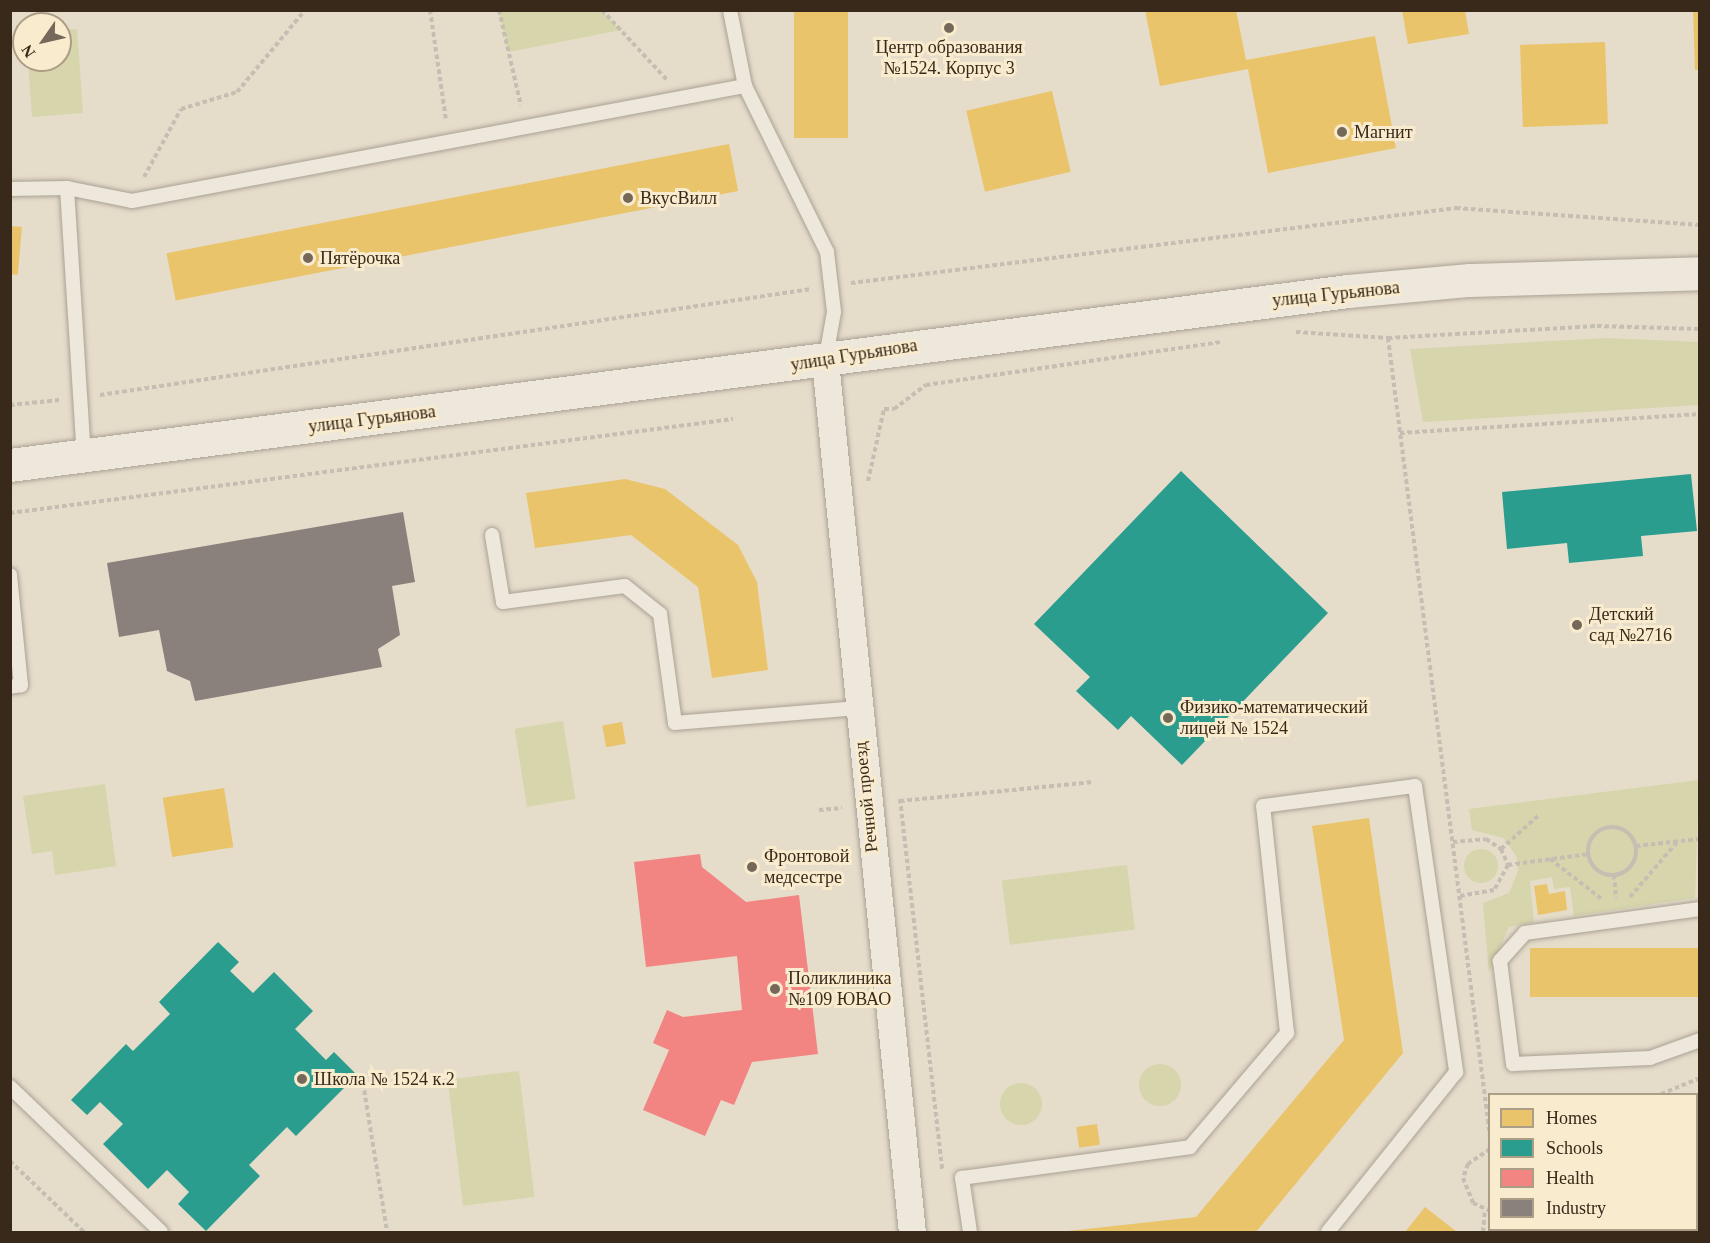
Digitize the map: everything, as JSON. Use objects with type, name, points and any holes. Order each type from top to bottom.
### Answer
[{"type":"main road","name":"улица Гурьянова","points":[[10,465],[825,361],[1348,291],[1470,280],[1700,273]]},
{"type":"street","name":"Речной проезд","points":[[825,361],[857,708],[912,1233]]},
{"type":"lane","points":[[730,10],[745,86],[826,252],[834,335],[825,361]]},
{"type":"lane","points":[[10,189],[67,188],[132,201],[745,86]]},
{"type":"lane","points":[[67,188],[84,456]]},
{"type":"lane","points":[[492,535],[503,602],[626,586],[660,614],[675,723],[857,708]]},
{"type":"lane","points":[[10,575],[21,685],[10,687]]},
{"type":"lane","points":[[970,1233],[963,1178],[1190,1147],[1287,1033],[1263,807],[1415,786],[1456,1072],[1328,1233]]},
{"type":"lane","points":[[1700,909],[1525,933],[1500,961],[1513,1064],[1650,1058],[1700,1041]]},
{"type":"lane","points":[[10,1087],[161,1233]]},
{"type":"path","points":[[132,201],[181,109],[237,92],[304,10]]},
{"type":"path","points":[[430,10],[449,142]]},
{"type":"path","points":[[499,10],[526,128]]},
{"type":"path","points":[[602,10],[685,99]]},
{"type":"path","points":[[1290,332],[1388,338],[1597,326],[1700,329]]},
{"type":"path","points":[[1388,338],[1488,1121]]},
{"type":"path","points":[[867,490],[884,409],[894,409],[926,385],[1232,340]]},
{"type":"path","points":[[1400,433],[1700,414]]},
{"type":"path","points":[[10,513],[733,419]]},
{"type":"path","points":[[819,810],[1093,782]]},
{"type":"path","points":[[899,789],[942,1174]]},
{"type":"path","points":[[1501,849],[1540,814]]},
{"type":"path","points":[[1606,828],[1621,829],[1635,846],[1634,862],[1614,875],[1598,871],[1589,854],[1593,836],[1606,828]]},
{"type":"path","points":[[1453,842],[1486,839],[1501,849],[1508,865]]},
{"type":"path","points":[[1635,846],[1700,839]]},
{"type":"path","points":[[1625,903],[1678,841]]},
{"type":"path","points":[[1508,865],[1589,854]]},
{"type":"path","points":[[1550,859],[1609,905]]},
{"type":"path","points":[[1460,896],[1494,890],[1508,865]]},
{"type":"path","points":[[1666,1093],[1700,1078]]},
{"type":"path","points":[[363,1083],[387,1233]]},
{"type":"path","points":[[1483,1233],[1487,1211],[1465,1192],[1463,1178],[1468,1164],[1488,1150]]},
{"type":"path","points":[[10,1161],[84,1233]]},
{"type":"green space","points":[[499,11],[602,11],[621,30],[508,52]]},
{"type":"green space","points":[[72,29],[77,29],[83,113],[32,117],[29,72],[72,72]]},
{"type":"green space","points":[[1605,338],[1699,342],[1699,405],[1423,422],[1410,349]]},
{"type":"green space","points":[[563,721],[575,799],[527,807],[515,729]]},
{"type":"green space","points":[[1699,780],[1695,898],[1574,916],[1570,887],[1554,889],[1552,877],[1530,881],[1534,922],[1509,927],[1489,972],[1483,903],[1509,893],[1518,871],[1517,857],[1503,838],[1472,830],[1469,809]]},
{"type":"green space","points":[[105,784],[116,866],[55,875],[52,851],[32,854],[23,796]]},
{"type":"green space","points":[[1481,849],[1493,854],[1498,866],[1493,878],[1481,883],[1469,878],[1464,866],[1469,854]]},
{"type":"green space","points":[[1127,865],[1135,930],[1010,945],[1002,880]]},
{"type":"green space","points":[[1160,1064],[1175,1070],[1181,1085],[1175,1100],[1160,1106],[1145,1100],[1139,1085],[1145,1070]]},
{"type":"green space","points":[[519,1071],[534,1197],[463,1206],[448,1080]]},
{"type":"green space","points":[[1021,1083],[1036,1089],[1042,1104],[1036,1119],[1021,1125],[1006,1119],[1000,1104],[1006,1089]]},
{"type":"building: Homes","points":[[794,10],[848,10],[848,138],[794,138]]},
{"type":"building: Homes","points":[[1145,10],[1236,10],[1246,60],[1375,36],[1396,148],[1268,173],[1248,69],[1160,86]]},
{"type":"building: Homes","points":[[1402,10],[1465,10],[1469,34],[1408,44]]},
{"type":"building: Homes","points":[[1693,10],[1700,10],[1700,70],[1695,70]]},
{"type":"building: Homes","points":[[1605,42],[1608,124],[1523,127],[1520,45]]},
{"type":"building: Homes","points":[[1052,91],[1071,172],[985,192],[966,111]]},
{"type":"building: Homes","points":[[729,144],[738,191],[176,300],[167,253]]},
{"type":"building: Homes","points":[[10,226],[22,227],[18,275],[10,274]]},
{"type":"building: Homes","points":[[625,479],[665,489],[738,545],[757,582],[768,670],[712,678],[698,587],[631,535],[535,548],[526,493]]},
{"type":"building: Homes","points":[[622,722],[626,744],[606,747],[602,725]]},
{"type":"building: Homes","points":[[224,788],[233,847],[172,857],[163,798]]},
{"type":"building: Homes","points":[[1369,818],[1403,1053],[1256,1232],[1059,1232],[1196,1217],[1344,1040],[1312,826]]},
{"type":"building: Homes","points":[[1547,884],[1549,894],[1565,891],[1567,910],[1538,915],[1534,886]]},
{"type":"building: Homes","points":[[1530,948],[1700,948],[1700,997],[1530,997]]},
{"type":"building: Homes","points":[[1097,1124],[1100,1145],[1079,1148],[1076,1127]]},
{"type":"building: Homes","points":[[1425,1207],[1457,1232],[1405,1232]]},
{"type":"building: Schools","points":[[1181,471],[1328,613],[1182,765],[1131,716],[1118,730],[1076,691],[1090,677],[1034,624]]},
{"type":"building: Schools","points":[[1691,474],[1697,531],[1641,536],[1643,556],[1569,563],[1567,543],[1507,549],[1502,492]]},
{"type":"building: Schools","points":[[218,942],[239,962],[230,971],[253,993],[274,972],[313,1011],[295,1029],[326,1060],[334,1052],[357,1075],[296,1136],[287,1127],[249,1165],[260,1176],[206,1231],[178,1204],[189,1192],[167,1170],[148,1189],[103,1144],[123,1124],[100,1102],[87,1115],[71,1100],[126,1044],[133,1051],[170,1014],[159,1002]]},
{"type":"building: Health","name":"Поликлиника №109 ЮВАО","points":[[700,854],[702,867],[746,902],[799,895],[818,1054],[752,1062],[734,1105],[721,1100],[705,1136],[643,1110],[669,1050],[653,1043],[667,1010],[683,1017],[742,1010],[737,956],[646,967],[634,862]]},
{"type":"building: Industry","points":[[403,512],[415,582],[392,586],[400,635],[378,649],[382,667],[195,701],[190,681],[167,671],[159,630],[119,637],[107,563]]},
{"type":"place","name":"Центр образования №1524. Корпус 3","points":[[949,28]]},
{"type":"place","name":"Магнит","points":[[1342,132]]},
{"type":"place","name":"ВкусВилл","points":[[628,198]]},
{"type":"place","name":"Пятёрочка","points":[[308,258]]},
{"type":"place","name":"Детский сад №2716","points":[[1577,625]]},
{"type":"place","name":"Физико-математический лицей № 1524","points":[[1168,718]]},
{"type":"place","name":"Фронтовой медсестре","points":[[752,867]]},
{"type":"place","name":"Поликлиника №109 ЮВАО","points":[[775,989]]},
{"type":"place","name":"Школа № 1524 к.2","points":[[302,1079]]}]
